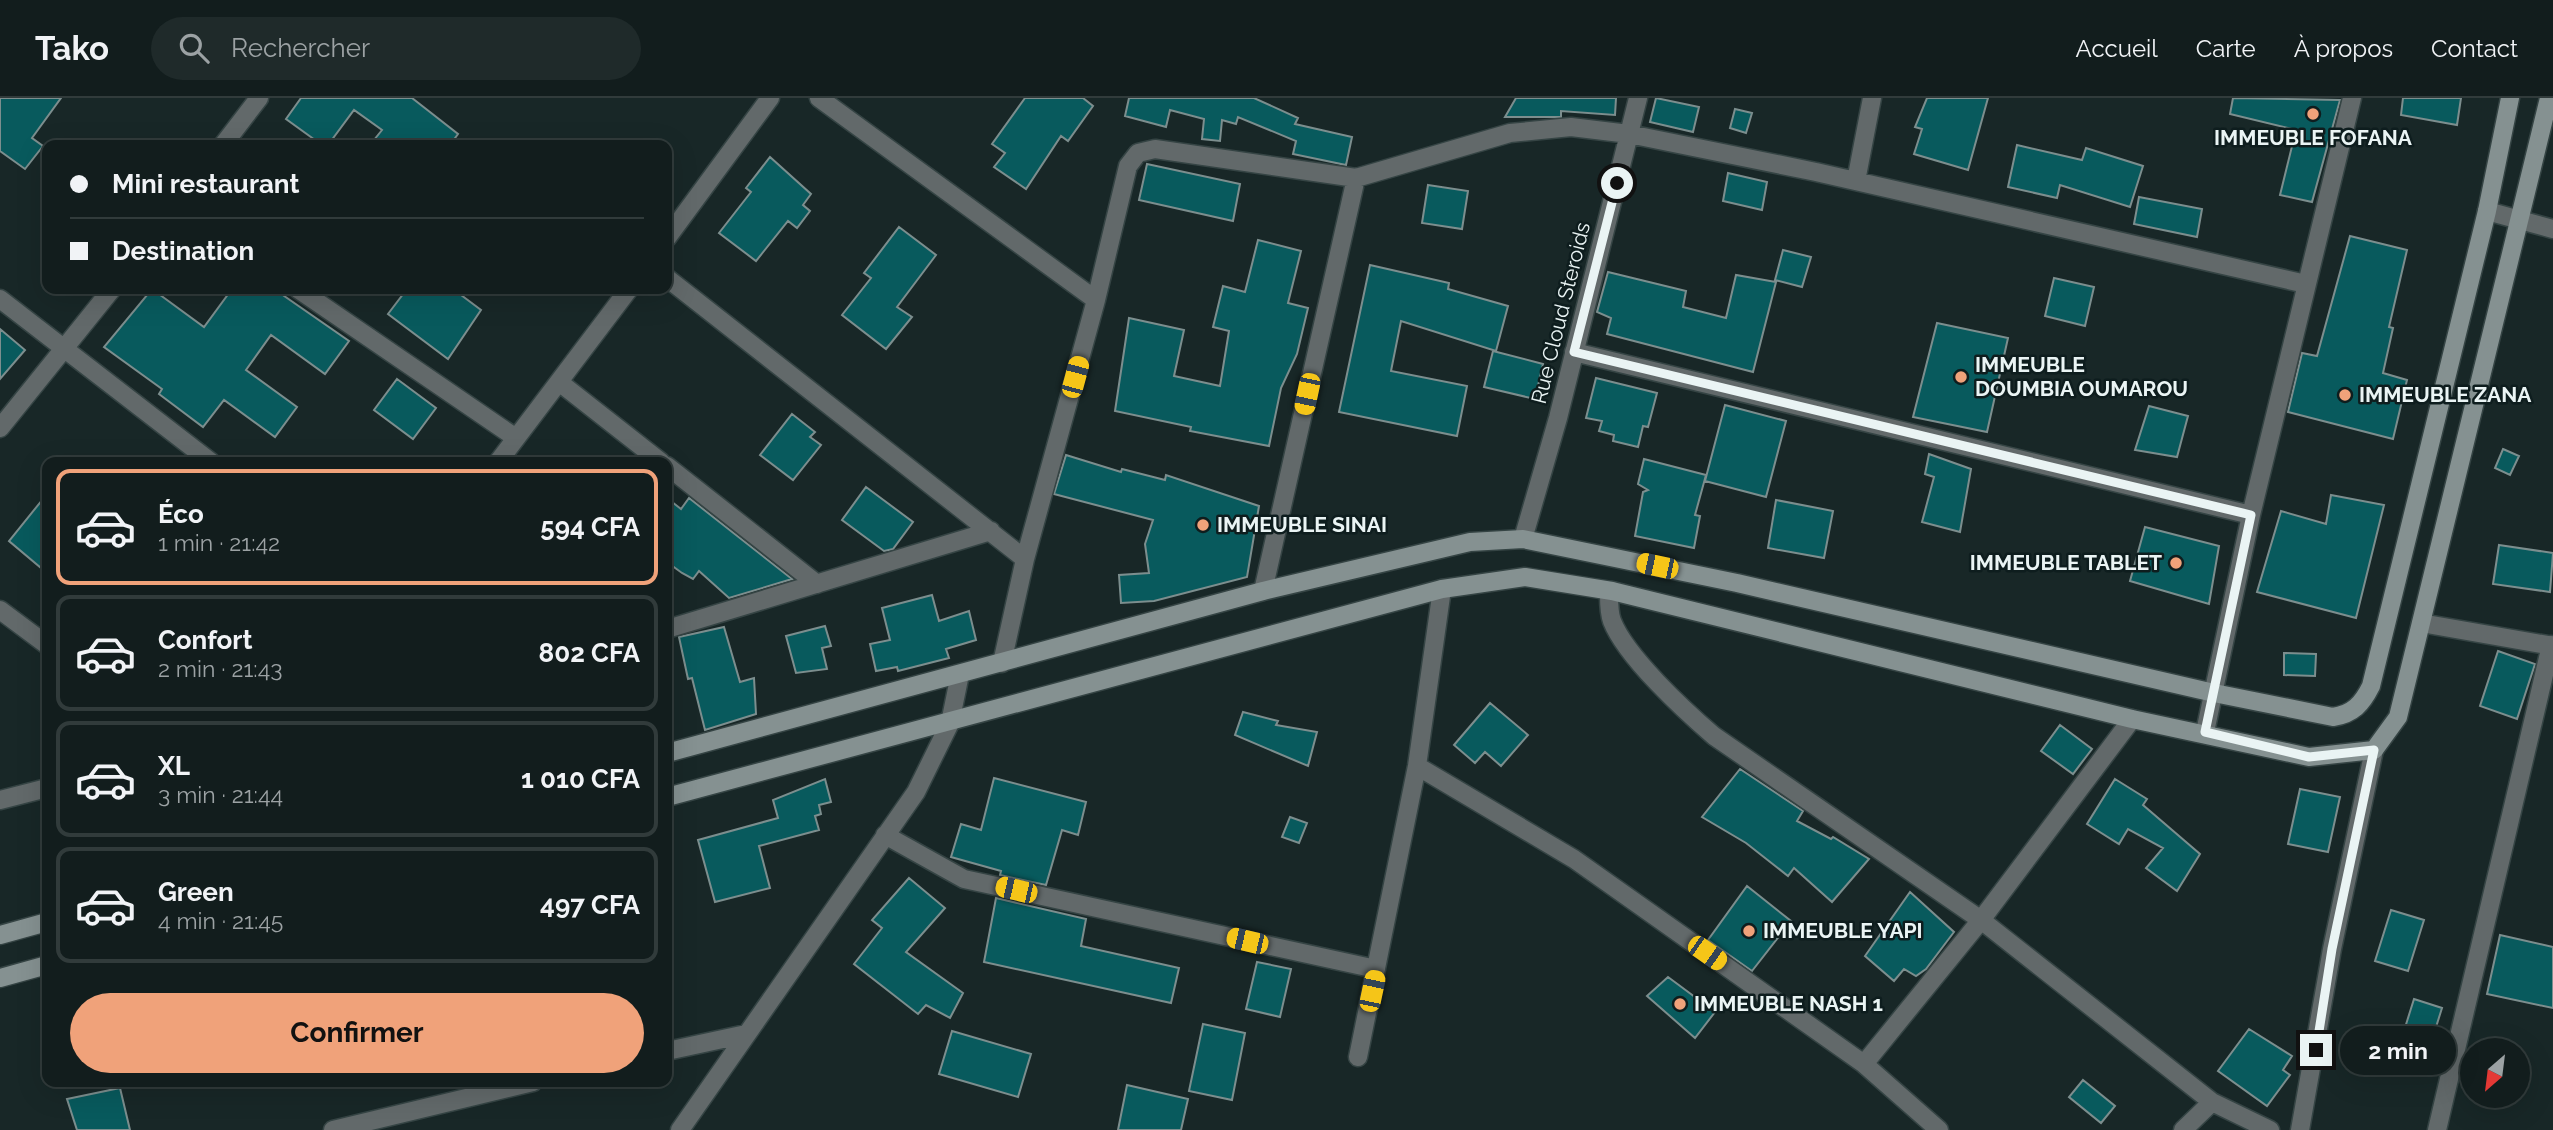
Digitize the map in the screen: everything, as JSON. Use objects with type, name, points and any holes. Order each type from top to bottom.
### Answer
[{"type":"main road","points":[[672,752],[1263,591],[1470,542],[1524,538],[1737,583],[2214,693],[2333,717],[2347,715],[2363,702],[2371,686],[2487,211],[2510,98]]},
{"type":"main road","points":[[672,796],[1442,589],[1525,578],[1612,592],[2132,719],[2205,732],[2309,757],[2374,750],[2398,717],[2549,98]]},
{"type":"main road","points":[[0,935],[42,923]]},
{"type":"main road","points":[[0,978],[42,966]]},
{"type":"street","points":[[227,140],[259,98]]},
{"type":"street","points":[[672,232],[770,98]]},
{"type":"street","points":[[819,98],[1096,300]]},
{"type":"street","name":"Rue Cloud Steroids","points":[[1524,538],[1638,98]]},
{"type":"street","points":[[1856,181],[1872,98]]},
{"type":"street","points":[[2205,732],[2251,515],[2352,98]]},
{"type":"street","points":[[1002,663],[1025,559],[1096,300],[1128,166],[1138,153],[1155,149],[1356,178],[1510,133],[1571,127],[1629,134],[1856,181],[2306,284]]},
{"type":"street","points":[[1263,591],[1356,178]]},
{"type":"street","points":[[2487,211],[2553,229]]},
{"type":"street","points":[[672,282],[1025,559]]},
{"type":"street","points":[[0,428],[108,294]]},
{"type":"street","points":[[305,294],[516,438]]},
{"type":"street","points":[[502,457],[625,294]]},
{"type":"street","points":[[0,299],[66,347],[205,457]]},
{"type":"street","points":[[1574,352],[2251,515]]},
{"type":"street","points":[[558,382],[655,457]]},
{"type":"street","points":[[672,470],[817,584]]},
{"type":"street","points":[[672,628],[991,531]]},
{"type":"street","points":[[1359,1057],[1417,766],[1442,589]]},
{"type":"street","points":[[1612,592],[1609,594],[1611,619],[1620,637],[1682,708],[1714,736],[1981,920],[2212,1102],[2270,1130]]},
{"type":"street","points":[[0,610],[42,641]]},
{"type":"street","points":[[2421,623],[2552,646],[2437,1130]]},
{"type":"street","points":[[680,1130],[916,792],[950,723],[960,674]]},
{"type":"street","points":[[1864,1064],[1981,920],[2132,719]]},
{"type":"street","points":[[2300,1130],[2332,949],[2374,750]]},
{"type":"street","points":[[1417,766],[1574,859],[1864,1064],[1939,1130]]},
{"type":"street","points":[[0,800],[42,789]]},
{"type":"street","points":[[885,835],[964,879],[1376,969]]},
{"type":"street","points":[[672,1050],[746,1034]]},
{"type":"street","points":[[333,1130],[512,1087]]},
{"type":"street","points":[[2183,1130],[2212,1102]]},
{"type":"building","points":[[0,98],[61,98],[32,138],[42,147],[25,169],[0,151]]},
{"type":"building","points":[[301,98],[412,98],[458,134],[454,140],[374,140],[382,130],[354,110],[332,140],[315,140],[286,119]]},
{"type":"building","points":[[1025,98],[1083,98],[1093,106],[1068,141],[1061,136],[1026,189],[994,167],[1005,153],[992,144]]},
{"type":"building","points":[[1129,98],[1254,98],[1298,118],[1295,124],[1352,137],[1346,165],[1293,154],[1296,141],[1238,117],[1236,124],[1222,120],[1220,141],[1202,139],[1204,119],[1170,110],[1166,127],[1125,116]]},
{"type":"building","points":[[1516,98],[1616,98],[1615,115],[1561,111],[1561,117],[1505,117]]},
{"type":"building","points":[[1656,98],[1699,107],[1693,132],[1650,122]]},
{"type":"building","points":[[1927,98],[1988,98],[1968,170],[1914,154],[1922,129],[1915,127]]},
{"type":"building","points":[[2233,98],[2340,100],[2312,202],[2280,195],[2296,130],[2230,114]]},
{"type":"building","points":[[2403,98],[2461,98],[2457,125],[2401,115]]},
{"type":"building","points":[[1735,109],[1752,113],[1746,133],[1730,128]]},
{"type":"building","points":[[2017,145],[2082,160],[2086,148],[2143,166],[2130,207],[2060,185],[2057,198],[2008,187]]},
{"type":"building","points":[[770,157],[811,194],[803,205],[810,211],[797,228],[788,221],[756,261],[719,233],[751,192],[746,188]]},
{"type":"building","points":[[1147,164],[1240,184],[1233,221],[1139,200]]},
{"type":"building","points":[[1728,173],[1767,182],[1762,210],[1723,201]]},
{"type":"building","points":[[1428,185],[1468,191],[1462,229],[1422,223]]},
{"type":"building","points":[[2139,197],[2202,209],[2197,237],[2134,224]]},
{"type":"building","points":[[899,227],[936,255],[897,307],[912,317],[886,349],[842,315],[871,278],[864,273]]},
{"type":"building","points":[[2350,236],[2407,250],[2389,327],[2393,328],[2383,373],[2407,380],[2393,439],[2288,412],[2302,353],[2317,356]]},
{"type":"building","points":[[1258,240],[1301,251],[1288,303],[1308,308],[1297,354],[1281,388],[1269,446],[1190,431],[1191,427],[1115,411],[1129,318],[1184,330],[1174,376],[1220,386],[1229,331],[1213,327],[1223,286],[1245,292]]},
{"type":"building","points":[[1783,250],[1811,257],[1802,287],[1775,280]]},
{"type":"building","points":[[1370,265],[1449,283],[1448,289],[1508,306],[1496,351],[1401,321],[1391,371],[1467,386],[1457,436],[1339,412]]},
{"type":"building","points":[[1608,272],[1686,291],[1683,307],[1726,318],[1736,275],[1776,282],[1753,372],[1607,334],[1611,318],[1597,312]]},
{"type":"building","points":[[2054,278],[2094,287],[2085,326],[2045,316]]},
{"type":"building","points":[[148,294],[159,294],[204,327],[228,294],[281,294],[349,341],[325,374],[271,335],[246,370],[297,407],[275,437],[224,400],[203,427],[159,394],[162,389],[104,347]]},
{"type":"building","points":[[403,294],[460,294],[481,310],[448,359],[388,314]]},
{"type":"building","name":"IMMEUBLE DOUMBIA OUMAROU","points":[[1937,323],[2008,338],[1987,432],[1913,417]]},
{"type":"building","points":[[0,329],[25,350],[0,379]]},
{"type":"building","points":[[1493,351],[1543,364],[1535,399],[1484,387]]},
{"type":"building","points":[[1596,378],[1657,393],[1648,427],[1643,426],[1638,447],[1613,441],[1614,435],[1599,431],[1602,421],[1586,418]]},
{"type":"building","points":[[397,379],[436,408],[413,439],[374,410]]},
{"type":"building","points":[[1725,405],[1786,421],[1766,497],[1705,481]]},
{"type":"building","points":[[2149,406],[2188,416],[2177,457],[2135,450]]},
{"type":"building","points":[[792,414],[815,432],[810,437],[821,445],[793,480],[760,455]]},
{"type":"building","points":[[2503,449],[2519,456],[2510,475],[2495,468]]},
{"type":"building","points":[[1929,454],[1971,469],[1960,532],[1922,522],[1934,477],[1925,474]]},
{"type":"building","name":"IMMEUBLE SINAI","points":[[1066,455],[1121,472],[1122,469],[1165,480],[1166,475],[1259,506],[1247,577],[1154,601],[1121,603],[1119,575],[1149,573],[1145,544],[1153,520],[1054,494]]},
{"type":"building","points":[[1644,459],[1706,475],[1695,515],[1700,516],[1694,548],[1635,536],[1643,492],[1648,490],[1638,484]]},
{"type":"building","points":[[866,487],[913,522],[893,549],[884,551],[842,520]]},
{"type":"building","points":[[2331,495],[2384,505],[2356,618],[2257,592],[2281,511],[2326,524]]},
{"type":"building","points":[[689,498],[792,579],[729,598],[699,571],[693,579],[672,566],[672,502],[681,509]]},
{"type":"building","points":[[42,500],[42,569],[9,541]]},
{"type":"building","points":[[1776,500],[1833,511],[1824,558],[1768,548]]},
{"type":"building","name":"IMMEUBLE TABLET","points":[[2145,527],[2219,546],[2209,604],[2130,581]]},
{"type":"building","points":[[2499,545],[2553,553],[2550,592],[2493,584]]},
{"type":"building","points":[[932,595],[939,621],[969,611],[976,640],[946,649],[949,658],[898,671],[897,667],[876,671],[870,644],[890,640],[882,608]]},
{"type":"building","points":[[825,626],[831,646],[822,648],[827,669],[796,673],[786,636]]},
{"type":"building","points":[[724,627],[740,682],[754,678],[756,714],[705,730],[692,678],[688,679],[679,637]]},
{"type":"building","points":[[2498,651],[2535,664],[2517,719],[2480,706]]},
{"type":"building","points":[[2284,653],[2316,654],[2315,676],[2284,675]]},
{"type":"building","points":[[1490,703],[1528,735],[1501,766],[1485,752],[1475,763],[1454,745]]},
{"type":"building","points":[[1243,712],[1278,721],[1276,725],[1317,732],[1308,766],[1235,735]]},
{"type":"building","points":[[2060,725],[2092,749],[2073,774],[2041,751]]},
{"type":"building","points":[[1740,769],[1803,811],[1797,821],[1831,839],[1833,837],[1869,859],[1832,902],[1794,868],[1788,876],[1746,843],[1702,817]]},
{"type":"building","points":[[994,778],[1086,802],[1078,835],[1062,830],[1046,885],[1000,875],[1001,871],[951,857],[961,824],[981,830]]},
{"type":"building","points":[[825,779],[831,802],[819,805],[821,814],[815,816],[819,830],[759,846],[770,888],[715,902],[698,840],[778,818],[773,800]]},
{"type":"building","points":[[2115,779],[2147,799],[2143,805],[2200,854],[2177,891],[2146,868],[2163,848],[2128,829],[2119,844],[2087,824]]},
{"type":"building","points":[[2300,789],[2340,797],[2328,852],[2288,844]]},
{"type":"building","points":[[1290,817],[1307,823],[1299,843],[1282,837]]},
{"type":"building","points":[[909,878],[945,908],[906,952],[963,993],[950,1018],[926,1005],[918,1014],[854,964],[882,928],[872,920]]},
{"type":"building","name":"IMMEUBLE YAPI","points":[[1747,886],[1791,921],[1752,971],[1708,940]]},
{"type":"building","points":[[1910,892],[1954,932],[1926,969],[1916,976],[1904,969],[1894,981],[1865,956]]},
{"type":"building","points":[[996,898],[1086,919],[1081,946],[1179,968],[1171,1003],[984,962]]},
{"type":"building","points":[[2391,910],[2424,920],[2408,971],[2375,961]]},
{"type":"building","points":[[2500,935],[2553,947],[2553,1008],[2487,994]]},
{"type":"building","points":[[1257,962],[1291,969],[1280,1017],[1246,1009]]},
{"type":"building","name":"IMMEUBLE NASH 1","points":[[1668,977],[1715,1012],[1695,1038],[1647,996]]},
{"type":"building","points":[[2414,999],[2442,1008],[2431,1043],[2403,1034]]},
{"type":"building","points":[[1203,1024],[1245,1033],[1232,1100],[1189,1091]]},
{"type":"building","points":[[2249,1029],[2292,1056],[2283,1070],[2290,1075],[2267,1106],[2218,1071]]},
{"type":"building","points":[[952,1031],[1031,1054],[1018,1097],[939,1074]]},
{"type":"building","points":[[2083,1080],[2115,1106],[2101,1123],[2069,1097]]},
{"type":"building","points":[[1127,1085],[1188,1099],[1181,1130],[1118,1130]]},
{"type":"building","points":[[120,1088],[130,1130],[77,1130],[67,1099]]},
{"type":"place","name":"IMMEUBLE FOFANA","points":[[2313,114]]},
{"type":"place","name":"IMMEUBLE DOUMBIA OUMAROU","points":[[1961,377]]},
{"type":"place","name":"IMMEUBLE ZANA","points":[[2345,395]]},
{"type":"place","name":"IMMEUBLE SINAI","points":[[1203,525]]},
{"type":"place","name":"IMMEUBLE TABLET","points":[[2176,563]]},
{"type":"place","name":"IMMEUBLE YAPI","points":[[1749,931]]},
{"type":"place","name":"IMMEUBLE NASH 1","points":[[1680,1004]]},
{"type":"route","points":[[1617,183],[1574,352],[2251,515],[2205,732],[2309,757],[2374,750],[2332,949],[2316,1050]]}]
